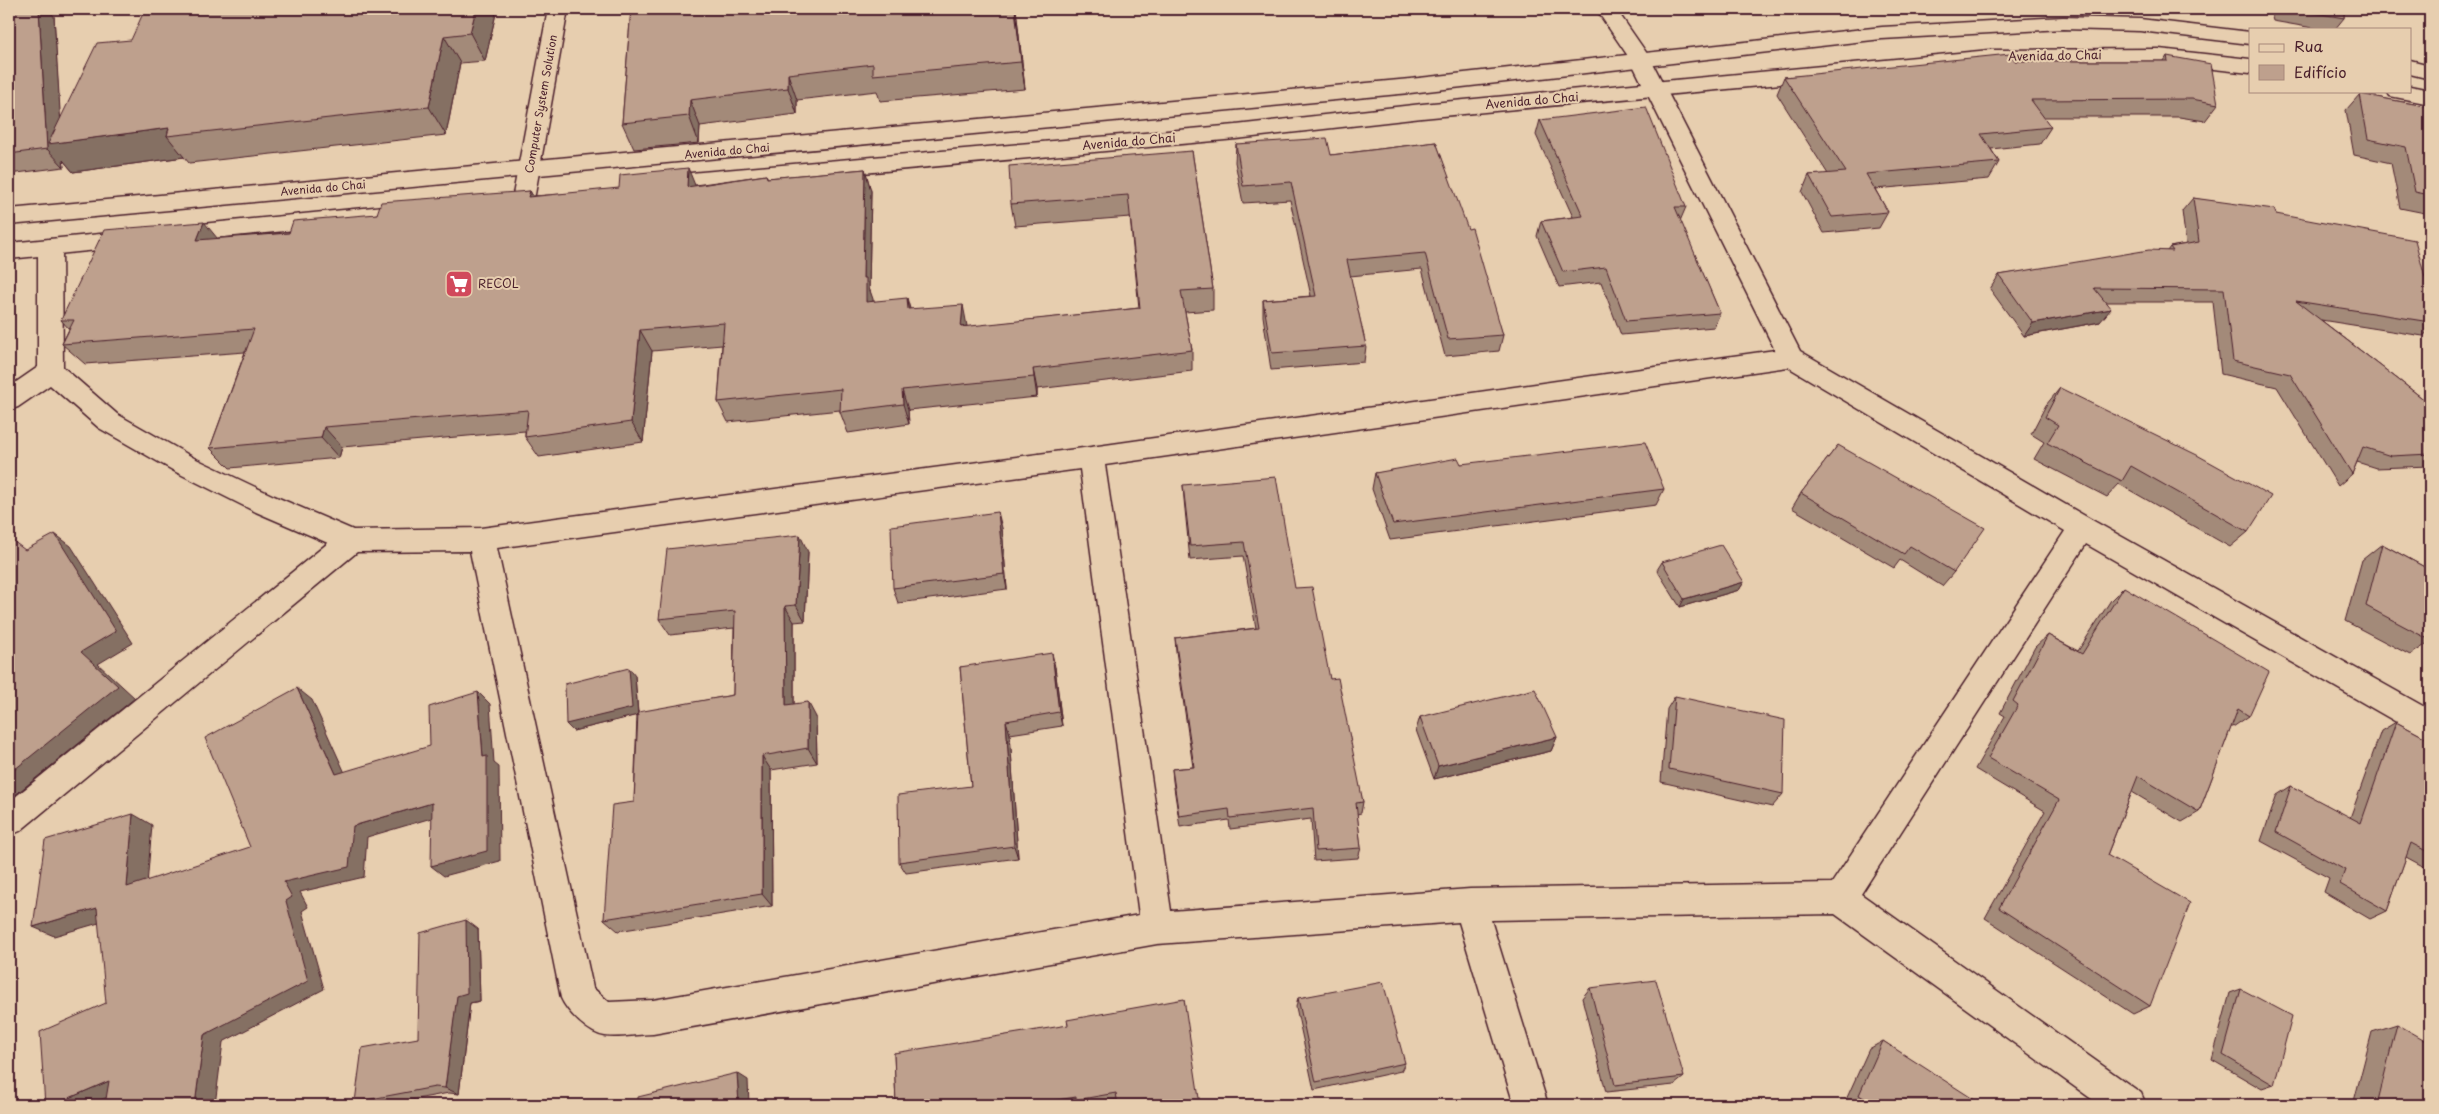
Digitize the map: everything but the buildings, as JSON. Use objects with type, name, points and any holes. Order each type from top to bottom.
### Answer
[{"type":"street","name":"Computer System Solution","points":[[523,200],[558,9]]},
{"type":"street","points":[[1606,9],[1640,58],[1791,357],[2082,528],[2430,725]]},
{"type":"street","name":"Avenida do Chai","points":[[9,217],[1410,86],[1640,58],[1882,33],[2064,23],[2140,25],[2249,38]]},
{"type":"street","name":"Avenida do Chai","points":[[638,186],[1147,140],[1907,63],[1990,57],[2159,56],[2249,66]]},
{"type":"street","points":[[2412,68],[2430,72]]},
{"type":"street","points":[[2403,92],[2430,97]]},
{"type":"street","points":[[9,250],[434,209]]},
{"type":"street","points":[[50,247],[51,371],[108,421],[185,465],[256,500],[351,541],[481,539],[1090,458],[1791,357]]},
{"type":"street","points":[[9,400],[51,371]]},
{"type":"street","points":[[1090,458],[1157,928]]},
{"type":"street","points":[[1840,898],[2082,528]]},
{"type":"street","points":[[481,539],[578,998],[604,1019],[653,1016],[1157,928],[1470,906],[1840,898],[2128,1105]]},
{"type":"street","points":[[9,821],[351,541]]},
{"type":"street","points":[[1470,906],[1531,1105]]},
{"type":"place","name":"RECOL","points":[[459,284]]}]
